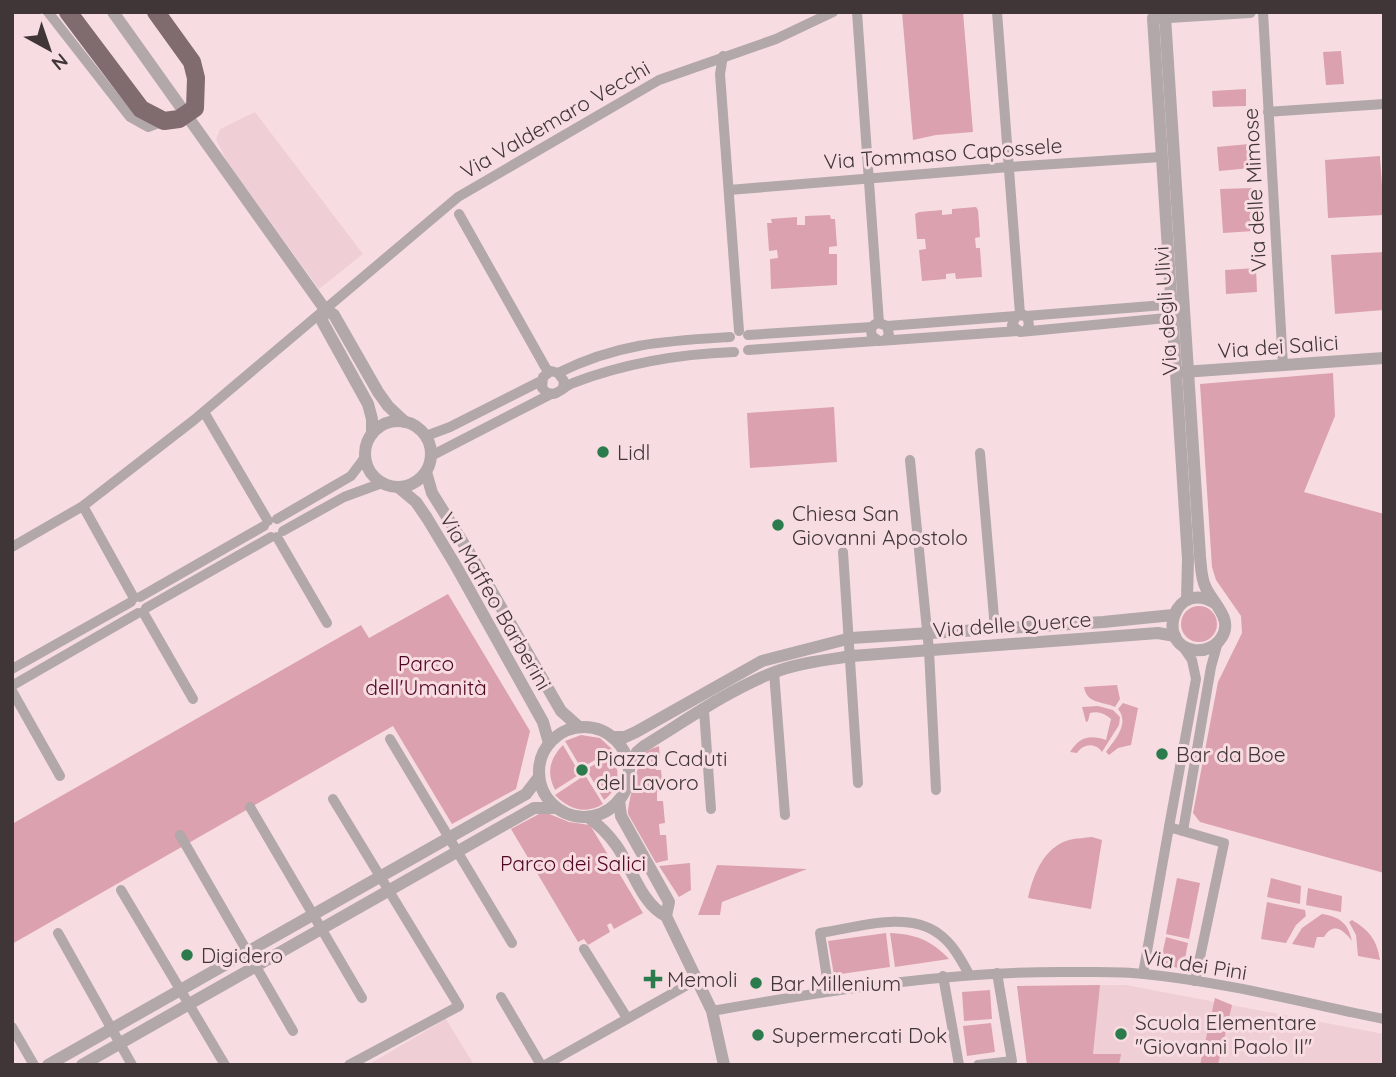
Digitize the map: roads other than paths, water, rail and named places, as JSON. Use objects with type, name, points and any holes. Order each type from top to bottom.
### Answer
[{"type":"highway","points":[[68,12],[141,109],[164,121],[179,119],[195,108],[196,78],[192,62],[156,12]]},
{"type":"street","points":[[48,12],[130,117],[148,127],[164,121]]},
{"type":"street","points":[[113,12],[324,307],[334,315],[388,406],[426,436],[431,456],[426,472],[418,480],[398,487],[382,483],[368,467],[367,445],[372,434],[368,404],[322,321],[324,307]]},
{"type":"street","name":"Via Valdemaro Vecchi","points":[[12,547],[83,506],[204,411],[324,307],[344,294],[458,197],[659,80],[776,39],[833,12]]},
{"type":"street","points":[[857,12],[880,325],[889,335],[881,340]]},
{"type":"street","points":[[997,12],[1021,316],[1029,323],[1022,330]]},
{"type":"street","points":[[1159,15],[1250,12]]},
{"type":"street","name":"Via delle Mimose","points":[[1262,12],[1283,365]]},
{"type":"street","name":"Via degli Ulivi","points":[[1159,15],[1161,157],[1178,310]]},
{"type":"street","name":"Via degli Ulivi","points":[[1159,15],[1182,372],[1187,600]]},
{"type":"street","points":[[723,56],[720,72],[739,334],[729,346],[734,352]]},
{"type":"street","points":[[704,63],[720,72]]},
{"type":"street","points":[[1269,112],[1384,104]]},
{"type":"street","name":"Via Tommaso Capossele","points":[[729,190],[1161,157]]},
{"type":"street","points":[[458,197],[459,214],[549,375],[544,390],[551,394]]},
{"type":"street","points":[[444,208],[459,214]]},
{"type":"street","points":[[426,436],[450,428],[549,375],[610,351],[645,343],[739,334],[1021,316],[1178,310]]},
{"type":"street","points":[[431,456],[551,394],[558,393],[563,388],[604,372],[667,357],[1022,330],[1178,310]]},
{"type":"street","points":[[1021,316],[1012,323],[1022,330]]},
{"type":"street","points":[[880,325],[872,336],[881,340]]},
{"type":"street","points":[[739,334],[751,344],[748,350]]},
{"type":"street","name":"Via dei Salici","points":[[1182,372],[1384,358]]},
{"type":"street","name":"Via degli Ulivi","points":[[1182,372],[1200,556],[1205,586],[1216,604]]},
{"type":"street","points":[[549,375],[563,378],[563,388]]},
{"type":"street","points":[[204,411],[270,522]]},
{"type":"street","points":[[372,434],[387,423],[405,422]]},
{"type":"street","points":[[980,453],[995,629]]},
{"type":"street","points":[[12,669],[351,476],[366,456]]},
{"type":"street","points":[[910,460],[929,653]]},
{"type":"street","name":"Via Maffeo Barberini","points":[[426,472],[432,493],[561,710],[579,727]]},
{"type":"street","points":[[60,776],[13,684],[344,496],[382,483]]},
{"type":"street","name":"Via Maffeo Barberini","points":[[398,487],[416,502],[456,566],[543,722],[549,743]]},
{"type":"street","points":[[83,506],[135,599]]},
{"type":"street","points":[[270,522],[265,533],[277,535]]},
{"type":"street","points":[[270,522],[282,523],[277,535]]},
{"type":"street","points":[[277,535],[327,623]]},
{"type":"street","points":[[843,552],[859,783]]},
{"type":"street","points":[[1143,974],[1196,679],[1192,660],[1178,640],[1172,622],[1173,615],[1187,600],[1202,597],[1222,610],[1225,626],[1211,667],[1183,831]]},
{"type":"street","points":[[135,599],[146,601],[142,611]]},
{"type":"street","points":[[142,611],[193,699]]},
{"type":"street","name":"Via delle Querce","points":[[612,737],[625,737],[636,732],[762,661],[850,638],[1141,620],[1173,615]]},
{"type":"street","name":"Via delle Querce","points":[[629,768],[637,752],[644,746],[750,683],[813,661],[1158,633],[1178,640]]},
{"type":"street","points":[[1178,640],[1196,650],[1204,650],[1218,641]]},
{"type":"street","name":"Via delle Querce","points":[[929,653],[936,790]]},
{"type":"street","points":[[774,673],[785,815]]},
{"type":"street","points":[[705,710],[711,809]]},
{"type":"street","points":[[48,1065],[526,794],[539,777],[543,754],[549,743],[558,735],[579,727],[591,727],[612,737],[621,746],[629,768],[625,790],[619,800],[611,808],[589,817],[577,817],[556,807],[546,797],[539,777]]},
{"type":"street","points":[[390,739],[512,943]]},
{"type":"street","points":[[333,799],[459,1006],[349,1065]]},
{"type":"street","points":[[619,800],[621,816],[669,902],[666,916]]},
{"type":"street","points":[[250,807],[362,998]]},
{"type":"street","points":[[82,1065],[534,808],[556,807]]},
{"type":"street","points":[[589,817],[616,845],[653,910],[666,916],[712,1011],[724,1065]]},
{"type":"street","points":[[1169,827],[1224,843],[1195,981]]},
{"type":"street","points":[[180,835],[293,1031]]},
{"type":"street","points":[[121,890],[225,1065]]},
{"type":"street","points":[[829,991],[820,933],[882,924],[902,922],[939,934],[954,950],[969,974]]},
{"type":"street","points":[[58,933],[132,1065]]},
{"type":"street","points":[[584,949],[627,1018]]},
{"type":"street","points":[[978,1065],[1012,1061],[997,973]]},
{"type":"street","name":"Via dei Pini","points":[[712,1011],[829,991],[943,976],[997,973],[1143,974],[1195,981],[1384,1020]]},
{"type":"street","points":[[943,976],[959,1065]]},
{"type":"street","points":[[501,997],[543,1065],[698,979]]},
{"type":"street","points":[[12,1027],[34,1065]]},
{"type":"place","name":"Lidl","points":[[603,452]]},
{"type":"place","name":"Chiesa San Giovanni Apostolo","points":[[778,525]]},
{"type":"place","name":"Bar da Boe","points":[[1162,754]]},
{"type":"place","name":"Piazza Caduti del Lavoro","points":[[582,770]]},
{"type":"place","name":"Digidero","points":[[187,955]]},
{"type":"place","name":"Memoli","points":[[653,979]]},
{"type":"place","name":"Bar Millenium","points":[[756,983]]},
{"type":"place","name":"Scuola Elementare \"Giovanni Paolo II\"","points":[[1121,1034]]},
{"type":"place","name":"Supermercati Dok","points":[[758,1035]]},
{"type":"park label","name":"Parco dell'Umanità","points":[[426,675]]},
{"type":"park label","name":"Parco dei Salici","points":[[573,863]]}]
